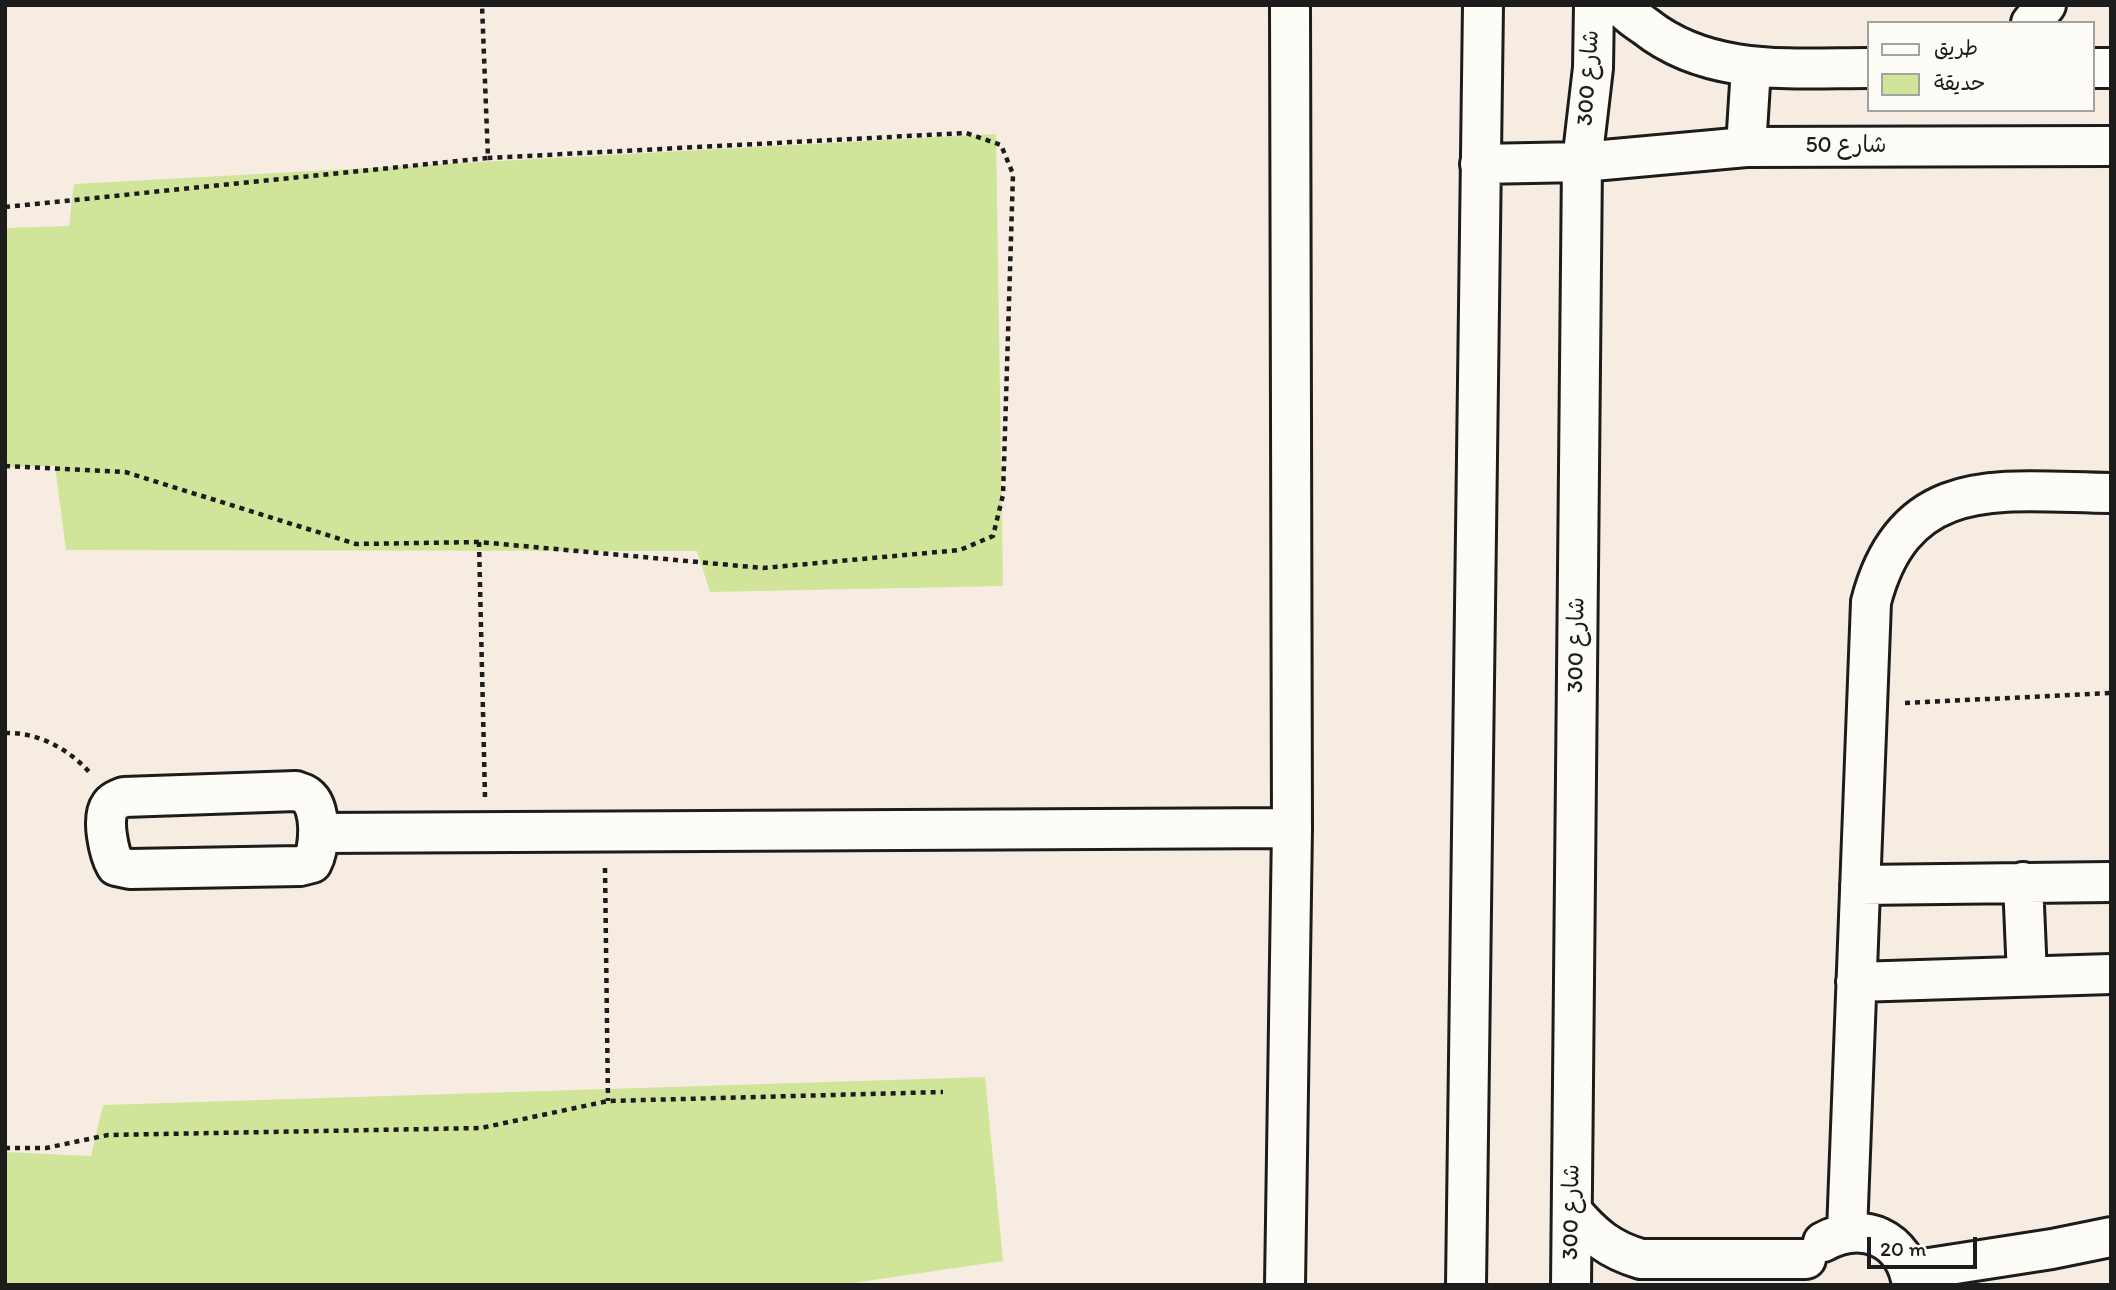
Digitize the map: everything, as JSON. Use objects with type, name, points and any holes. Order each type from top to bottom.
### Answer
[{"type":"street","points":[[1286,1285],[1292,828],[1290,5]]},
{"type":"street","points":[[1466,1285],[1483,5]]},
{"type":"street","name":"شارع 300","points":[[1571,1285],[1582,162],[1593,68],[1594,5]]},
{"type":"street","points":[[1620,5],[1661,39],[1705,59],[1751,68],[1868,68]]},
{"type":"street","points":[[2033,21],[2046,5]]},
{"type":"street","points":[[1745,147],[1751,68]]},
{"type":"street","name":"شارع 50","points":[[1480,164],[1582,162],[1745,147],[2111,146]]},
{"type":"street","points":[[1847,1232],[1871,602],[1878,573],[1912,524],[1937,507],[1965,496],[1995,492],[2111,493]]},
{"type":"street","points":[[296,791],[308,796],[316,809],[318,833],[317,852],[312,863],[300,866],[130,869],[116,866],[108,853],[107,813],[111,803],[124,797],[296,791]]},
{"type":"street","points":[[318,833],[1292,828]]},
{"type":"street","points":[[1860,885],[2111,881]]},
{"type":"street","points":[[2023,883],[2027,976]]},
{"type":"street","points":[[1856,982],[2111,974]]},
{"type":"street","points":[[1572,1211],[1601,1241],[1619,1252],[1641,1259],[1803,1272],[1823,1241],[1847,1232],[1873,1234],[1886,1240],[1904,1259],[1911,1278],[2111,1237]]},
{"type":"path","points":[[482,5],[488,158]]},
{"type":"path","points":[[5,207],[488,158],[966,133],[1001,145],[1013,174],[1003,495],[993,536],[960,551],[763,568],[480,542],[356,544],[125,472],[5,466]]},
{"type":"path","points":[[480,542],[486,832]]},
{"type":"path","points":[[1867,704],[2111,693]]},
{"type":"path","points":[[5,733],[20,732],[64,750],[83,764],[111,803]]},
{"type":"path","points":[[605,831],[608,1101]]},
{"type":"path","points":[[5,1148],[46,1148],[108,1135],[481,1128],[608,1101],[943,1092]]},
{"type":"green space","points":[[996,134],[1003,586],[710,592],[697,551],[66,550],[55,466],[5,467],[5,228],[69,226],[74,184]]},
{"type":"green space","points":[[985,1077],[1003,1261],[839,1285],[5,1285],[5,1152],[91,1156],[103,1105]]}]
